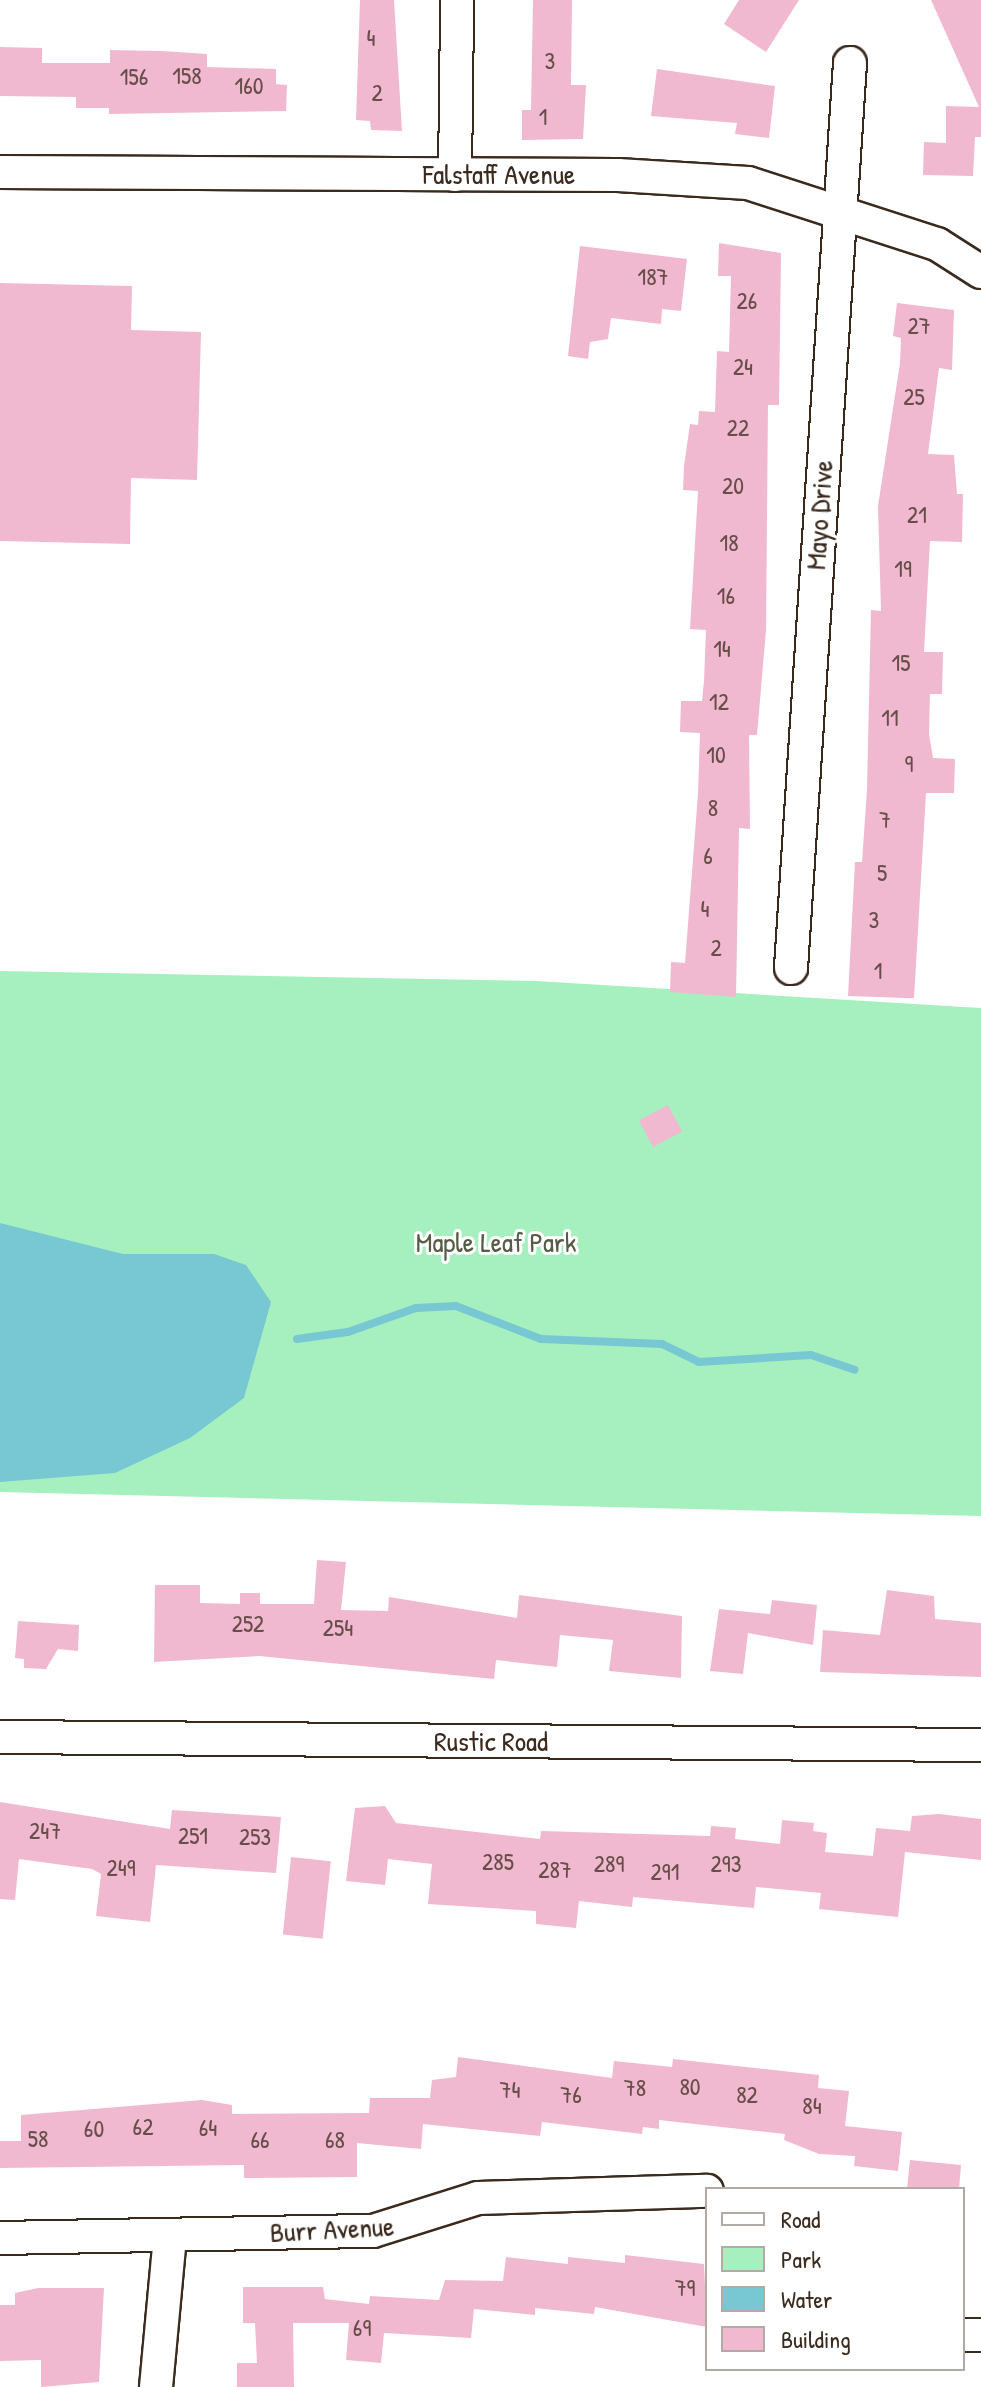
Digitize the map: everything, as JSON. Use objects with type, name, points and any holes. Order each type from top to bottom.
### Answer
[{"type":"street","points":[[455,175],[457,0]]},
{"type":"street","name":"Mayo Drive","points":[[791,968],[838,210],[850,63]]},
{"type":"street","name":"Falstaff Avenue","points":[[0,172],[455,175],[748,183],[937,244],[981,272]]},
{"type":"street","name":"Rustic Road","points":[[0,1737],[981,1745]]},
{"type":"street","name":"Burr Avenue","points":[[0,2238],[373,2231],[508,2194],[705,2191]]},
{"type":"street","points":[[156,2387],[170,2236]]},
{"type":"green space","name":"Maple Leaf Park","points":[[0,971],[536,981],[981,1008],[981,1516],[0,1492]]},
{"type":"water","points":[[0,1223],[123,1254],[214,1254],[246,1265],[271,1302],[244,1398],[190,1438],[115,1473],[0,1482]]},
{"type":"building","points":[[360,0],[394,0],[402,131],[371,130],[370,121],[356,120]]},
{"type":"building","points":[[533,0],[572,0],[571,85],[586,85],[583,139],[522,140],[522,110],[531,110]]},
{"type":"building","points":[[739,0],[799,0],[766,52],[724,24]]},
{"type":"building","points":[[931,0],[981,0],[981,137],[975,137],[973,176],[923,175],[924,142],[946,143],[946,106],[979,107]]},
{"type":"building","points":[[0,47],[42,48],[42,63],[110,63],[110,50],[162,51],[207,54],[207,67],[276,69],[276,84],[287,85],[286,111],[109,114],[109,108],[76,108],[76,97],[0,96]]},
{"type":"building","points":[[657,69],[775,86],[769,138],[735,134],[737,123],[651,116]]},
{"type":"building","points":[[719,243],[781,253],[779,405],[768,405],[766,630],[757,735],[749,735],[750,829],[739,828],[736,997],[670,992],[671,962],[685,963],[698,794],[700,733],[680,732],[681,701],[702,701],[706,630],[690,629],[698,491],[683,490],[684,466],[690,424],[698,425],[699,411],[715,412],[717,351],[729,352],[731,276],[718,276]]},
{"type":"building","points":[[580,246],[687,259],[681,311],[662,309],[661,324],[611,318],[608,339],[590,342],[588,359],[568,356]]},
{"type":"building","points":[[0,283],[132,286],[131,330],[201,332],[197,480],[131,478],[130,544],[0,541]]},
{"type":"building","points":[[897,303],[954,310],[952,370],[939,368],[928,454],[954,455],[957,494],[963,494],[962,542],[930,541],[924,652],[943,652],[942,694],[930,694],[929,734],[933,758],[955,759],[954,793],[926,793],[914,998],[848,996],[855,862],[862,862],[867,790],[871,610],[881,611],[878,506],[900,363],[901,338],[893,336]]},
{"type":"building","points":[[668,1105],[682,1131],[653,1147],[639,1120]]},
{"type":"building","points":[[317,1560],[346,1562],[341,1610],[388,1611],[389,1597],[517,1618],[519,1595],[682,1616],[681,1678],[609,1671],[613,1640],[560,1635],[557,1667],[496,1660],[494,1679],[259,1656],[154,1662],[155,1585],[200,1585],[200,1603],[240,1604],[240,1593],[260,1593],[260,1604],[314,1604]]},
{"type":"building","points":[[887,1590],[934,1596],[935,1619],[981,1623],[981,1677],[820,1672],[823,1630],[880,1635]]},
{"type":"building","points":[[772,1600],[817,1605],[813,1645],[748,1633],[743,1674],[710,1671],[719,1609],[770,1614]]},
{"type":"building","points":[[18,1621],[79,1625],[78,1651],[58,1649],[46,1669],[24,1668],[24,1659],[15,1658]]},
{"type":"building","points":[[0,1802],[170,1829],[172,1810],[281,1817],[276,1873],[156,1865],[150,1922],[96,1916],[101,1874],[92,1869],[19,1859],[15,1900],[0,1899]]},
{"type":"building","points":[[385,1806],[396,1823],[540,1839],[541,1831],[710,1836],[711,1826],[736,1828],[735,1839],[780,1844],[782,1820],[814,1823],[813,1831],[827,1833],[825,1852],[873,1856],[876,1828],[910,1831],[912,1816],[939,1814],[981,1819],[981,1860],[905,1852],[898,1917],[819,1909],[821,1893],[756,1887],[754,1908],[633,1897],[632,1907],[579,1901],[576,1928],[536,1924],[536,1911],[428,1904],[432,1864],[388,1859],[385,1885],[346,1881],[355,1808]]},
{"type":"building","points":[[291,1857],[331,1861],[323,1939],[283,1935]]},
{"type":"building","points":[[458,2057],[612,2078],[614,2061],[672,2067],[673,2059],[819,2075],[818,2088],[849,2091],[845,2126],[902,2132],[898,2171],[854,2166],[855,2156],[819,2154],[784,2140],[785,2134],[659,2120],[659,2129],[643,2127],[642,2134],[542,2122],[540,2136],[423,2124],[421,2149],[357,2143],[357,2177],[244,2178],[244,2165],[0,2168],[0,2141],[21,2141],[21,2115],[202,2100],[232,2105],[232,2114],[369,2113],[370,2098],[430,2098],[432,2080],[456,2077]]},
{"type":"building","points":[[910,2160],[961,2165],[959,2187],[907,2187]]},
{"type":"building","points":[[625,2255],[704,2264],[705,2327],[595,2307],[594,2314],[535,2308],[535,2315],[474,2309],[471,2338],[384,2333],[381,2363],[346,2360],[349,2323],[293,2323],[294,2387],[237,2387],[237,2363],[257,2363],[255,2323],[243,2323],[243,2287],[323,2287],[325,2299],[369,2304],[370,2296],[439,2300],[445,2280],[503,2281],[506,2257],[568,2264],[568,2257],[625,2263]]},
{"type":"building","points":[[38,2288],[104,2288],[99,2382],[41,2387],[41,2360],[0,2361],[0,2305],[15,2305],[15,2293]]},
{"type":"waterway","points":[[297,1339],[348,1332],[416,1308],[456,1306],[541,1339],[662,1344],[699,1362],[811,1355],[855,1370]]}]
